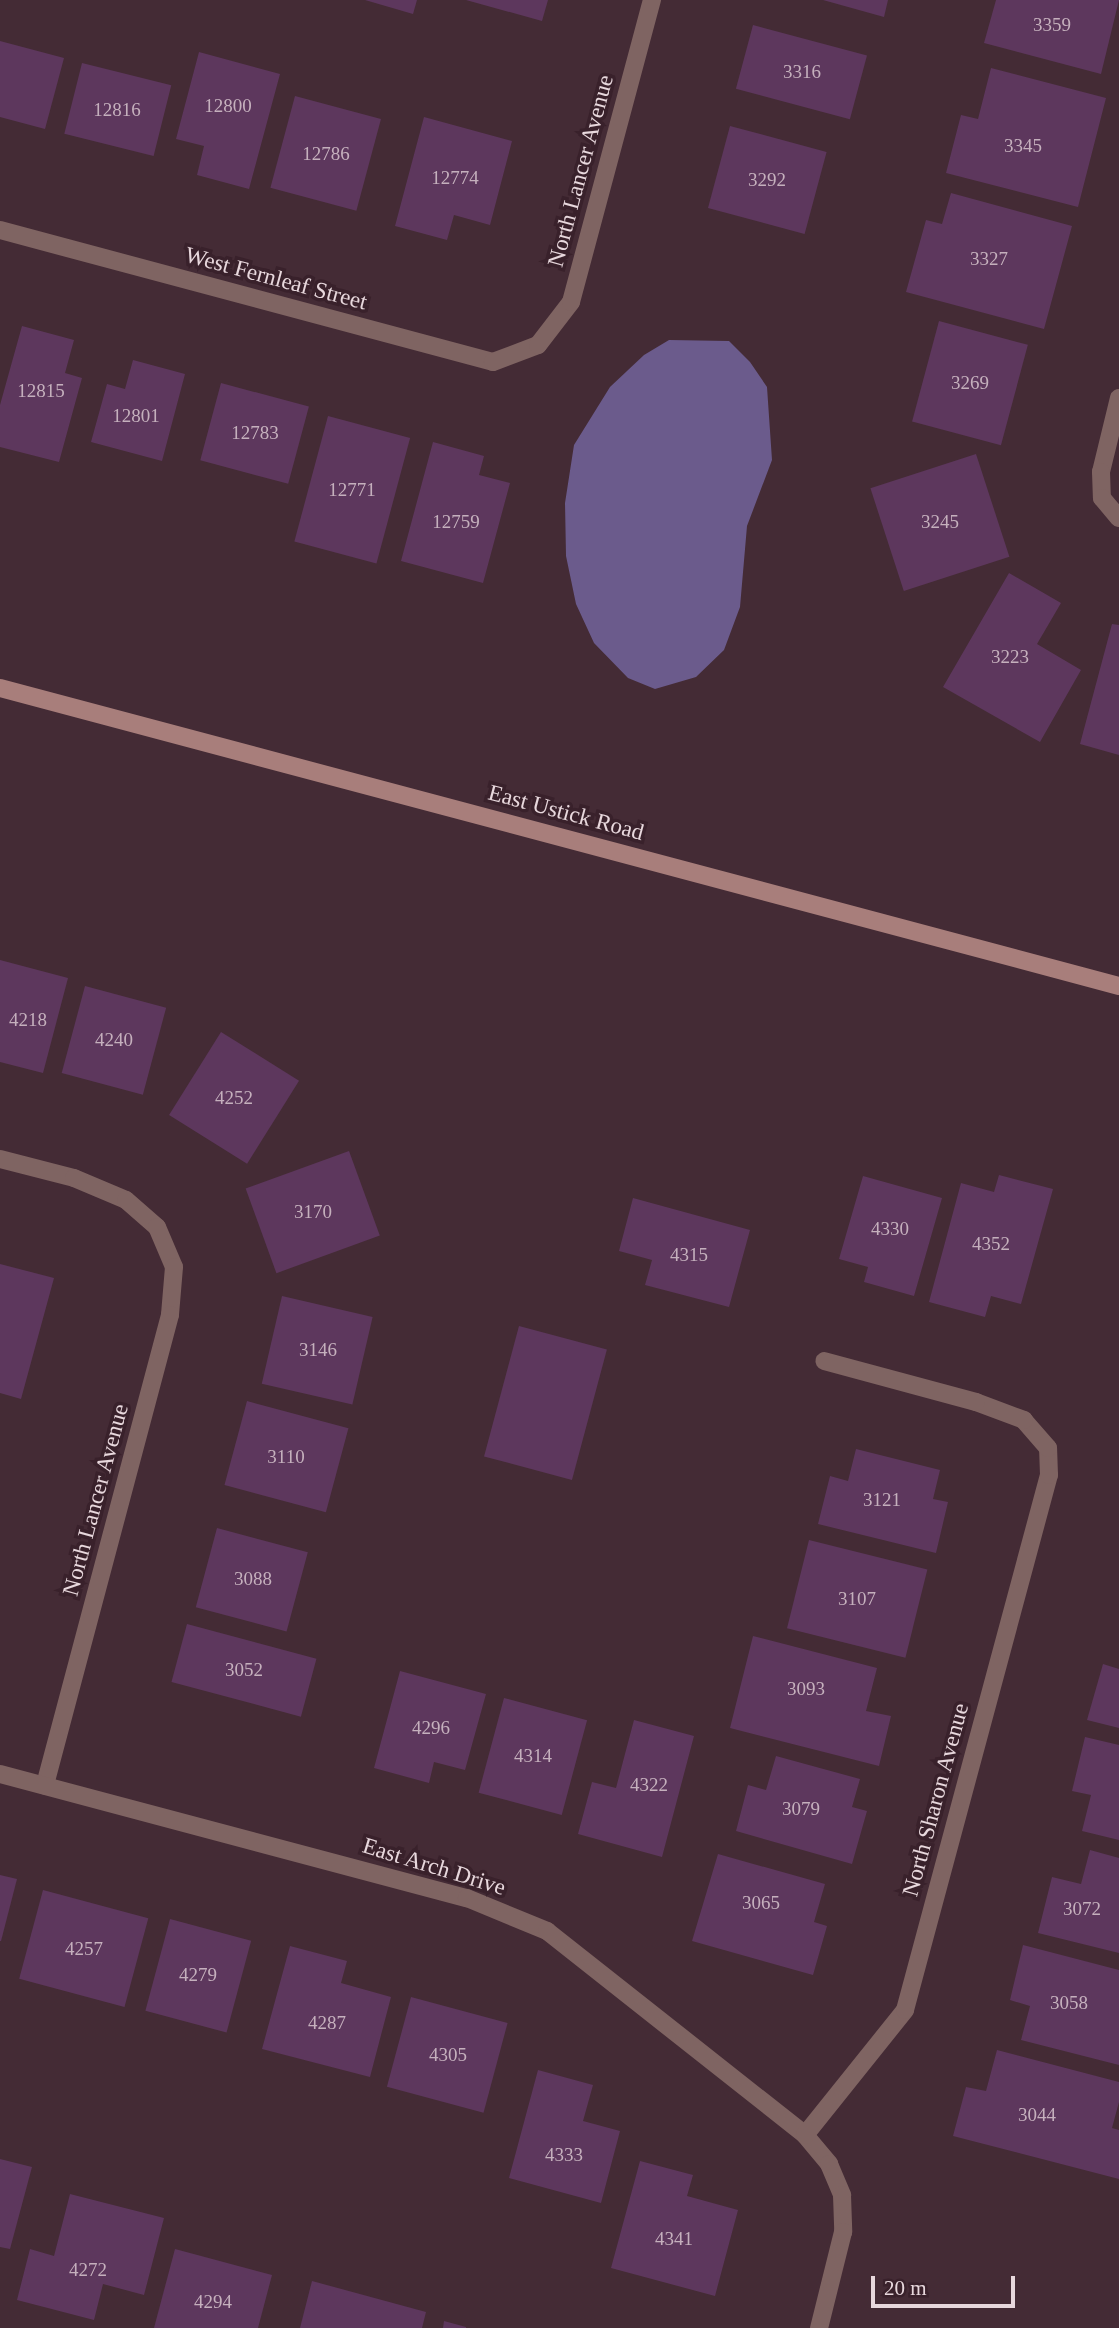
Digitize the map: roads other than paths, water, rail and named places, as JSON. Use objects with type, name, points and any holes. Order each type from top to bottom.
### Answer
[{"type":"main road","name":"East Ustick Road","points":[[0,688],[1119,986]]},
{"type":"street","name":"North Lancer Avenue","points":[[538,345],[571,302],[652,0]]},
{"type":"street","name":"West Fernleaf Street","points":[[0,230],[493,362],[538,345]]},
{"type":"street","points":[[1119,398],[1101,472],[1102,498],[1119,518]]},
{"type":"street","name":"North Lancer Avenue","points":[[0,1159],[74,1178],[126,1200],[157,1227],[174,1267],[170,1315],[45,1786]]},
{"type":"street","name":"North Sharon Avenue","points":[[805,2135],[905,2010],[1049,1475],[1048,1448],[1024,1420],[976,1402],[824,1361]]},
{"type":"street","name":"East Arch Drive","points":[[0,1774],[467,1898],[547,1931],[805,2135],[830,2164],[842,2195],[843,2232],[819,2328]]}]
